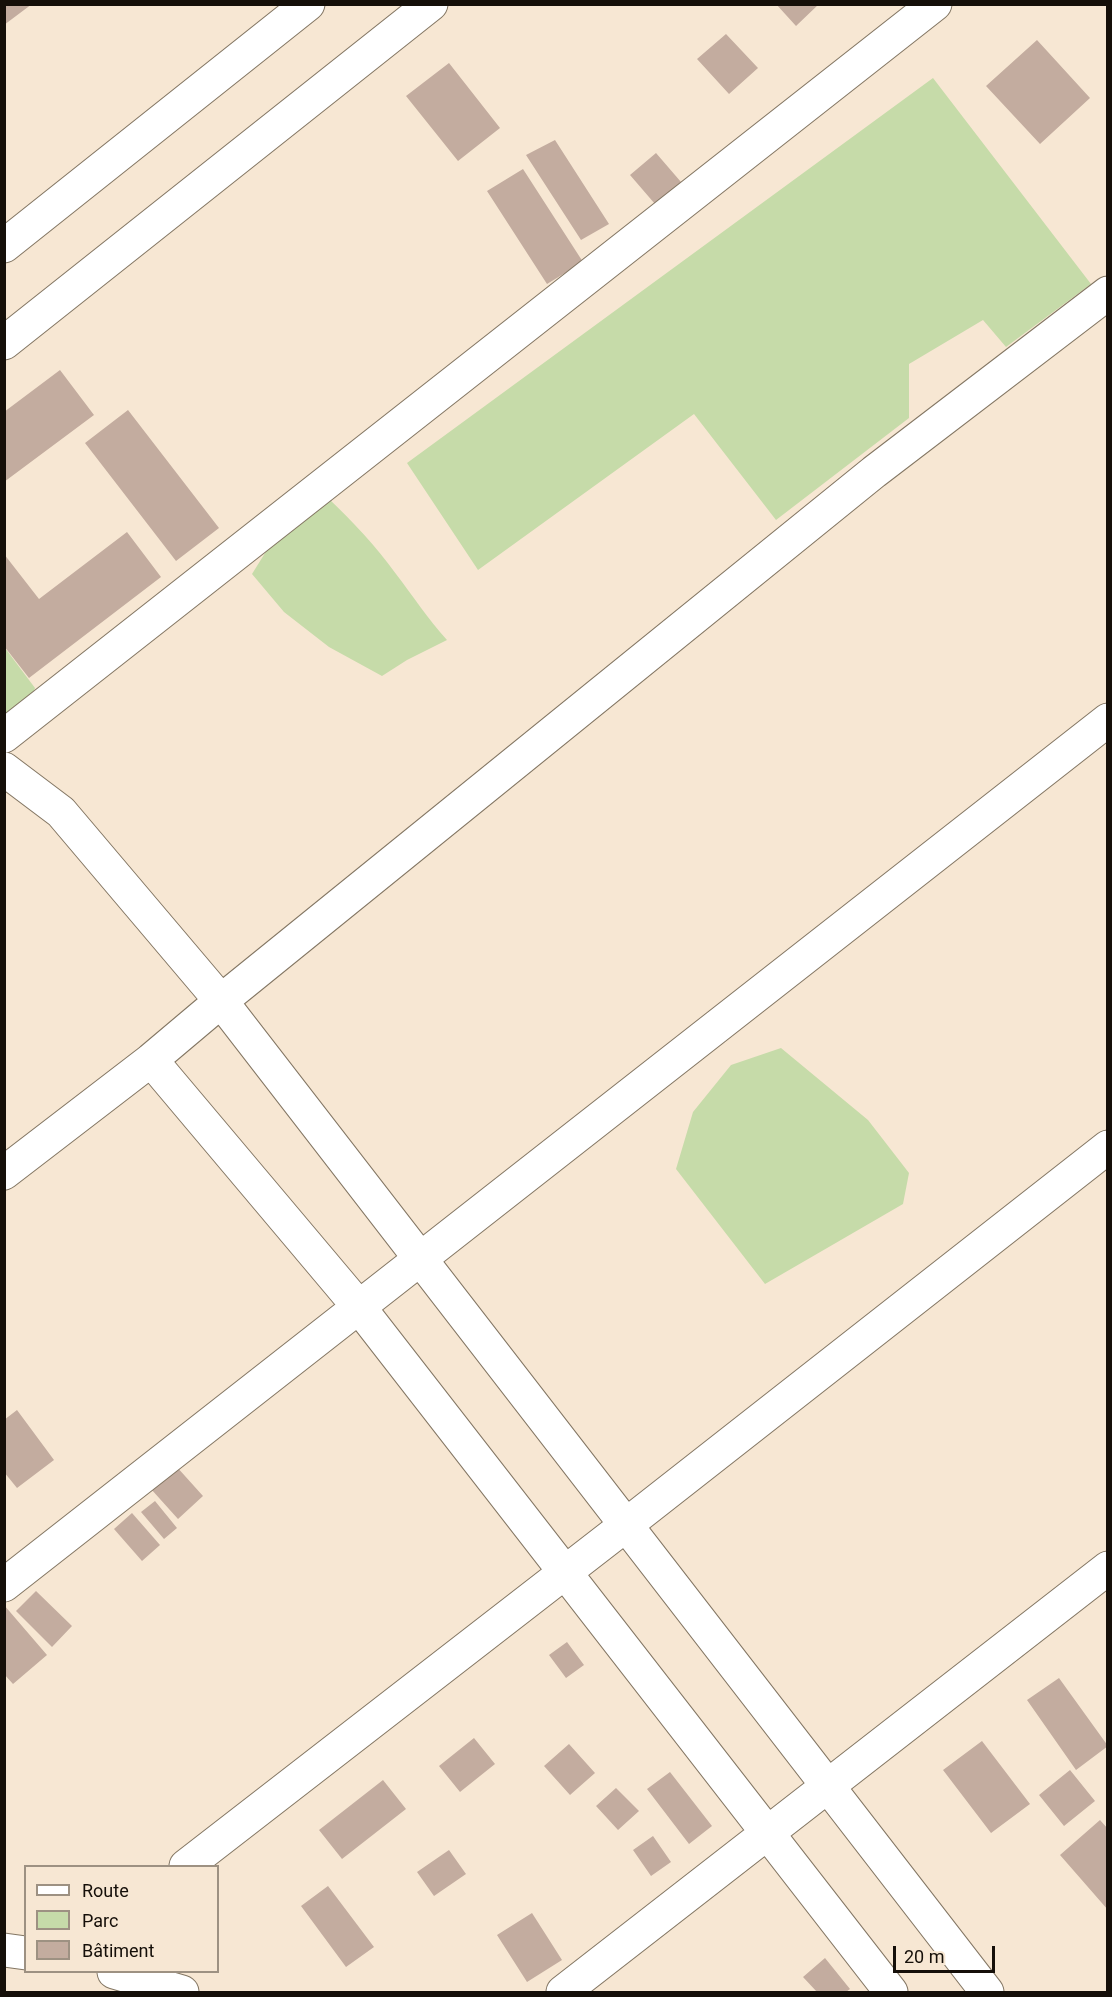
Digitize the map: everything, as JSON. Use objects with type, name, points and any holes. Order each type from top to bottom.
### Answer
[{"type":"street","points":[[4,246],[308,4]]},
{"type":"street","points":[[4,344],[431,4]]},
{"type":"street","points":[[4,736],[935,4]]},
{"type":"street","points":[[4,1173],[151,1060],[221,1000],[874,472],[1107,293]]},
{"type":"street","points":[[4,1585],[1107,720]]},
{"type":"street","points":[[4,769],[62,812],[221,1000],[987,1992]]},
{"type":"street","points":[[151,1060],[359,1307],[891,1992]]},
{"type":"street","points":[[187,1865],[626,1526],[1107,1147]]},
{"type":"street","points":[[563,1992],[1107,1568]]},
{"type":"street","points":[[4,1950],[24,1953]]},
{"type":"street","points":[[120,1973],[182,1992]]},
{"type":"green space","points":[[933,78],[1091,284],[1006,347],[983,320],[909,364],[909,418],[776,520],[694,414],[478,570],[407,463]]},
{"type":"green space","points":[[328,498],[380,554],[447,640],[407,660],[382,676],[329,647],[284,612],[252,574],[298,500]]},
{"type":"green space","points":[[5,648],[35,688],[20,732],[5,736]]},
{"type":"green space","points":[[781,1048],[868,1120],[909,1173],[903,1204],[765,1284],[676,1169],[693,1112],[731,1065]]},
{"type":"building","points":[[4,4],[32,4],[4,25]]},
{"type":"building","points":[[776,4],[819,4],[796,26]]},
{"type":"building","points":[[726,34],[758,68],[729,94],[697,59]]},
{"type":"building","points":[[1037,40],[1090,98],[1040,144],[986,86]]},
{"type":"building","points":[[449,63],[500,128],[458,161],[406,96]]},
{"type":"building","points":[[555,140],[609,224],[581,240],[526,155]]},
{"type":"building","points":[[656,153],[681,182],[655,204],[630,175]]},
{"type":"building","points":[[523,169],[583,262],[547,284],[487,191]]},
{"type":"building","points":[[60,370],[94,415],[4,482],[4,412]]},
{"type":"building","points":[[128,410],[219,528],[176,561],[85,443]]},
{"type":"building","points":[[127,532],[161,577],[29,678],[4,646],[4,554],[39,599]]},
{"type":"building","points":[[17,1410],[54,1460],[17,1488],[4,1472],[4,1420]]},
{"type":"building","points":[[176,1466],[203,1496],[178,1519],[151,1489]]},
{"type":"building","points":[[155,1501],[177,1528],[164,1539],[141,1512]]},
{"type":"building","points":[[132,1513],[160,1545],[142,1561],[114,1529]]},
{"type":"building","points":[[36,1591],[72,1626],[52,1647],[16,1611]]},
{"type":"building","points":[[4,1605],[47,1655],[13,1684],[4,1674]]},
{"type":"building","points":[[567,1642],[584,1665],[566,1678],[549,1655]]},
{"type":"building","points":[[1059,1678],[1108,1746],[1076,1770],[1027,1700]]},
{"type":"building","points":[[474,1738],[495,1764],[460,1792],[439,1766]]},
{"type":"building","points":[[982,1741],[1030,1804],[991,1833],[943,1770]]},
{"type":"building","points":[[569,1744],[595,1773],[570,1795],[544,1766]]},
{"type":"building","points":[[1070,1770],[1095,1801],[1064,1826],[1039,1795]]},
{"type":"building","points":[[670,1772],[712,1826],[689,1844],[647,1789]]},
{"type":"building","points":[[383,1780],[406,1809],[342,1859],[319,1830]]},
{"type":"building","points":[[616,1788],[639,1811],[618,1830],[596,1806]]},
{"type":"building","points":[[1100,1820],[1108,1829],[1108,1910],[1060,1855]]},
{"type":"building","points":[[653,1836],[671,1862],[651,1876],[633,1850]]},
{"type":"building","points":[[449,1850],[466,1874],[434,1896],[417,1872]]},
{"type":"building","points":[[328,1886],[374,1947],[346,1967],[301,1906]]},
{"type":"building","points":[[532,1913],[562,1960],[527,1982],[497,1935]]},
{"type":"building","points":[[825,1958],[850,1989],[846,1992],[817,1992],[803,1977]]}]
